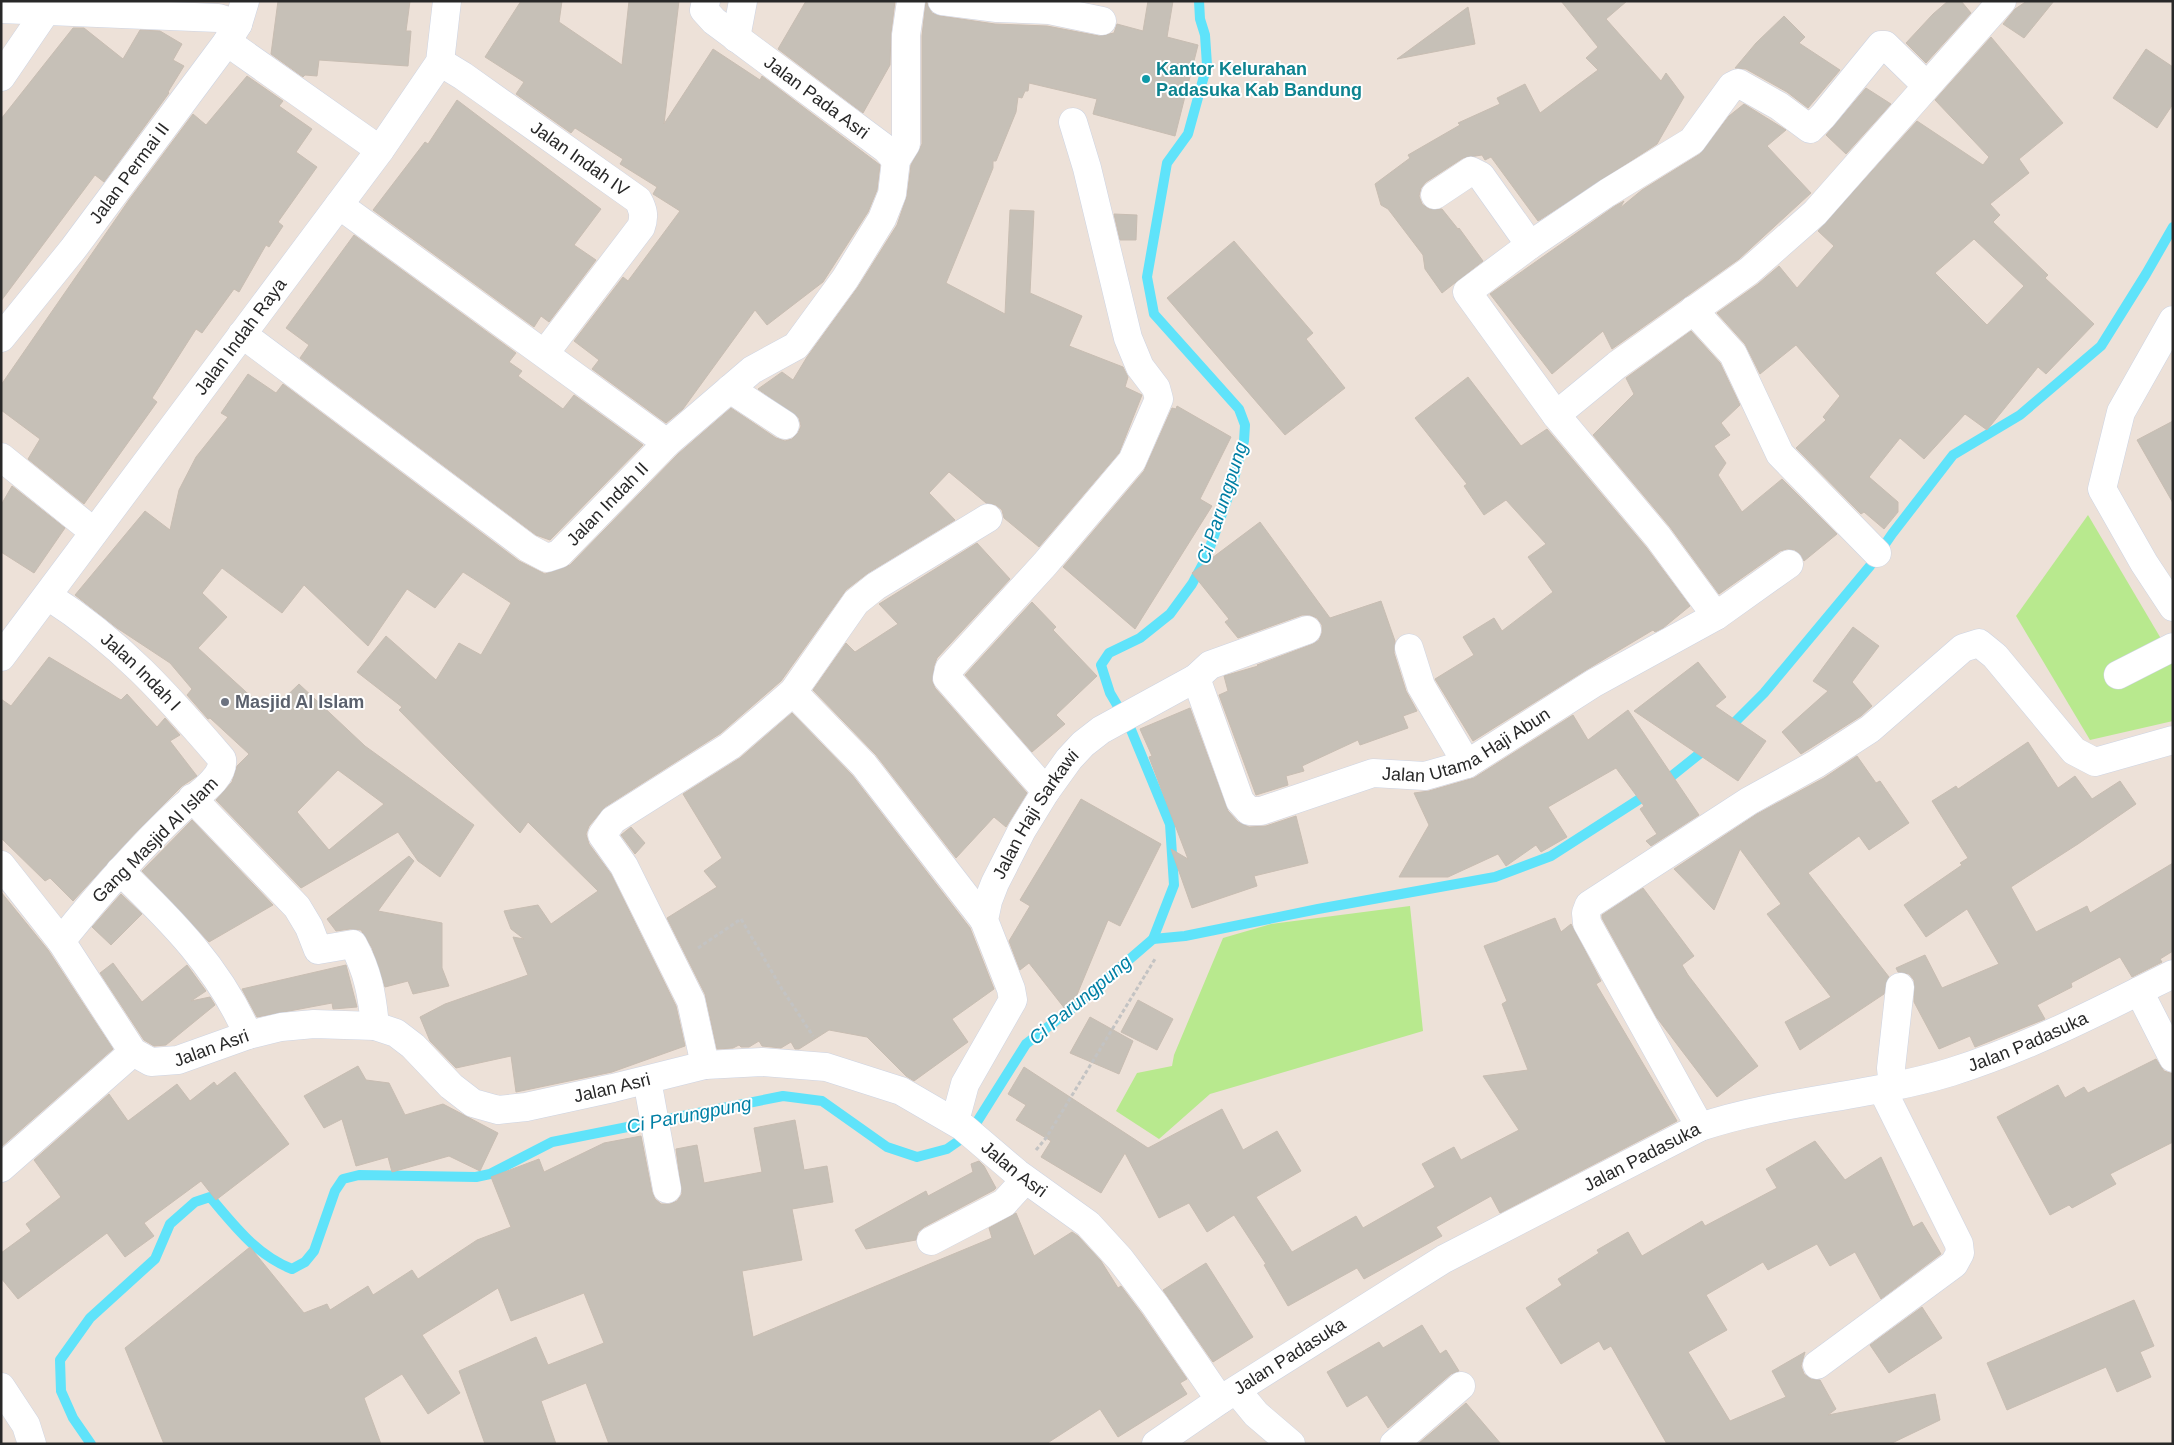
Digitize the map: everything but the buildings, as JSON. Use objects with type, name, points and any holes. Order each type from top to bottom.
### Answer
[{"type":"street","name":"Jalan Indah Raya","points":[[1,657],[380,150],[440,62],[447,1]]},
{"type":"street","name":"Jalan Pada Asri","points":[[706,1],[704,10],[714,21],[886,149],[896,160]]},
{"type":"street","points":[[736,38],[743,1]]},
{"type":"street","name":"Jalan Indah II","points":[[242,334],[528,548],[547,558],[559,554],[667,443],[752,370],[796,346],[846,279],[882,218],[892,194],[896,160],[906,144],[906,35],[911,1]]},
{"type":"street","points":[[942,1],[1049,10],[1102,21]]},
{"type":"street","points":[[1556,414],[1618,365],[1749,271],[1815,213],[2002,1]]},
{"type":"street","points":[[1,9],[218,18],[237,22],[380,150]]},
{"type":"street","points":[[1,77],[46,10]]},
{"type":"street","name":"Jalan Permai II","points":[[1,338],[73,249],[237,22]]},
{"type":"street","points":[[1716,616],[1658,537],[1556,414],[1467,292],[1530,245],[1608,193],[1692,141],[1732,86],[1738,82],[1779,106],[1810,128],[1823,116],[1881,45],[1885,45],[1926,85]]},
{"type":"street","name":"Jalan Indah IV","points":[[440,62],[463,76],[638,200],[642,207],[644,214],[641,226],[545,353]]},
{"type":"street","points":[[1046,791],[947,678],[949,669],[1045,564],[1132,461],[1159,399],[1156,388],[1140,367],[1128,338],[1087,168],[1073,122]]},
{"type":"street","points":[[1435,195],[1470,171],[1479,174],[1530,245]]},
{"type":"street","points":[[339,205],[667,443]]},
{"type":"street","points":[[1693,310],[1733,354],[1780,454],[1877,553]]},
{"type":"street","points":[[2173,320],[2121,412],[2102,489],[2144,563],[2173,607]]},
{"type":"street","points":[[730,389],[785,425]]},
{"type":"street","points":[[1,457],[94,532]]},
{"type":"street","points":[[706,1065],[691,1001],[624,866],[602,835],[613,820],[730,746],[793,692],[856,602],[905,566],[988,518]]},
{"type":"street","name":"Jalan Utama Haji Abun","points":[[1196,678],[1240,801],[1248,811],[1261,811],[1373,773],[1425,776],[1468,764],[1594,683],[1716,616],[1789,564]]},
{"type":"street","name":"Jalan Indah I","points":[[48,596],[96,629],[142,668],[222,759]]},
{"type":"street","name":"Jalan Haji Sarkawi","points":[[984,920],[995,883],[1046,791],[1069,759],[1083,744],[1101,730],[1196,678],[1210,665],[1307,630]]},
{"type":"street","points":[[1700,1128],[1587,923],[1586,913],[1589,906],[1749,801],[1816,764],[1870,729],[1963,648],[1979,643],[1995,656],[2074,752],[2087,760],[2095,762],[2173,740]]},
{"type":"street","points":[[2118,674],[2173,647]]},
{"type":"street","points":[[1409,648],[1421,686],[1468,764]]},
{"type":"street","points":[[793,692],[864,766],[984,920],[1012,989],[1013,1000],[965,1084],[959,1124]]},
{"type":"street","name":"Gang Masjid Al Islam","points":[[61,942],[120,871],[192,798],[219,775],[224,767],[222,759]]},
{"type":"street","points":[[192,798],[297,907],[309,926],[318,950],[353,944],[366,968],[375,1026]]},
{"type":"street","points":[[1,865],[61,942],[132,1052],[1,1168]]},
{"type":"street","points":[[120,871],[168,916],[197,951],[226,989],[248,1035]]},
{"type":"street","name":"Jalan Padasuka","points":[[1156,1444],[1444,1259],[1700,1128],[1739,1114],[1888,1088],[1951,1072],[2000,1054],[2173,974]]},
{"type":"street","points":[[1817,1365],[1954,1264],[1960,1253],[1959,1244],[1888,1088],[1900,987]]},
{"type":"street","points":[[2139,991],[2173,1058]]},
{"type":"street","name":"Jalan Asri","points":[[132,1052],[151,1062],[178,1060],[248,1035],[281,1027],[314,1024],[375,1026],[396,1033],[413,1046],[450,1086],[473,1103],[498,1110],[526,1107],[706,1065],[762,1062],[826,1067],[901,1091],[959,1124],[1021,1176],[1054,1197],[1088,1224],[1120,1259],[1229,1396],[1256,1414],[1292,1444]]},
{"type":"street","points":[[646,1080],[667,1189]]},
{"type":"street","points":[[931,1241],[1004,1203],[1021,1176]]},
{"type":"street","points":[[1394,1444],[1461,1386]]},
{"type":"street","points":[[1,1387],[26,1425],[32,1444]]},
{"type":"path","points":[[672,964],[741,919],[782,989],[831,1060],[835,1070]]},
{"type":"path","points":[[1021,1176],[1155,959]]},
{"type":"green space","points":[[2088,515],[2173,659],[2173,721],[2090,740],[2016,616]]},
{"type":"green space","points":[[1410,906],[1423,1031],[1210,1094],[1159,1139],[1116,1111],[1137,1073],[1172,1066],[1174,1055],[1223,938],[1271,924]]},
{"type":"waterway","name":"Ci Parungpung","points":[[91,1444],[73,1418],[61,1391],[60,1360],[90,1318],[155,1259],[170,1224],[195,1202],[210,1197],[246,1238],[267,1256],[292,1269],[305,1262],[314,1251],[335,1191],[343,1179],[359,1175],[476,1177],[490,1174],[552,1142],[783,1096],[822,1101],[887,1147],[917,1157],[947,1149],[970,1133],[1026,1044],[1080,1002],[1153,939],[1174,885],[1170,824],[1129,725],[1110,693],[1101,665],[1109,653],[1140,638],[1170,614],[1192,584],[1206,558],[1232,486],[1244,441],[1245,425],[1239,409],[1154,314],[1147,277],[1167,163],[1188,134],[1207,65],[1205,35],[1200,19],[1199,1]]},
{"type":"waterway","points":[[1728,729],[1764,693],[1870,566],[1892,534],[1953,455],[2020,415],[2101,346],[2173,227]]},
{"type":"waterway","points":[[1663,783],[1708,747]]},
{"type":"waterway","points":[[1153,939],[1185,936],[1318,909],[1495,877],[1551,856],[1649,793]]},
{"type":"place","name":"Kantor Kelurahan Padasuka Kab Bandung","points":[[1146,79]]},
{"type":"place","name":"Masjid Al Islam","points":[[225,702]]}]
